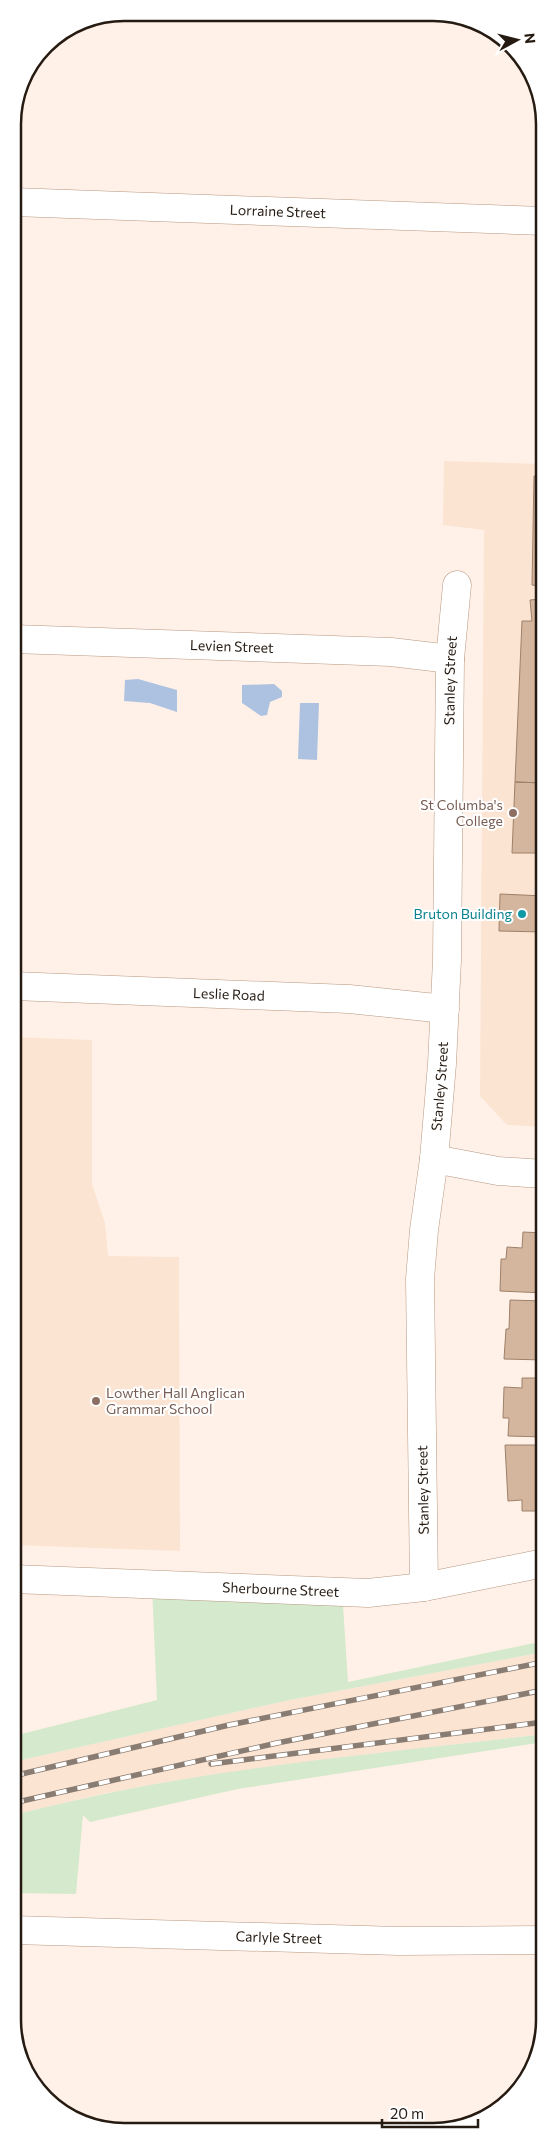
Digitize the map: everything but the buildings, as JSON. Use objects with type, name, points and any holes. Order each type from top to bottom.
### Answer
[{"type":"street","name":"Lorraine Street","points":[[21,202],[536,221]]},
{"type":"street","name":"Stanley Street","points":[[424,1587],[420,1279],[424,1230],[434,1159],[445,1009],[450,659],[457,585]]},
{"type":"street","name":"Levien Street","points":[[21,639],[391,652],[450,659]]},
{"type":"street","name":"Leslie Road","points":[[21,986],[349,999],[445,1009]]},
{"type":"street","points":[[434,1159],[492,1170],[536,1173]]},
{"type":"street","name":"Sherbourne Street","points":[[21,1579],[368,1593],[424,1587],[536,1565]]},
{"type":"street","name":"Carlyle Street","points":[[21,1930],[389,1940],[536,1940]]},
{"type":"shaded area","name":"St Columba's College","points":[[444,461],[536,464],[536,1127],[507,1125],[480,1096],[484,530],[443,525]]},
{"type":"shaded area","name":"Lowther Hall Anglican Grammar School","points":[[21,1037],[92,1040],[92,1184],[105,1223],[108,1256],[179,1257],[180,1551],[21,1545]]},
{"type":"shaded area","points":[[536,1654],[536,1735],[336,1758],[173,1781],[102,1794],[21,1813],[21,1760],[290,1700]]},
{"type":"green space","points":[[152,1588],[343,1605],[348,1682],[536,1643],[536,1654],[290,1700],[21,1760],[21,1734],[157,1700]]},
{"type":"green space","points":[[536,1735],[536,1743],[238,1789],[90,1822],[83,1815],[76,1894],[21,1893],[21,1813],[113,1792],[312,1761]]},
{"type":"water","points":[[138,679],[177,690],[177,712],[150,703],[124,701],[125,680]]},
{"type":"water","points":[[274,684],[282,691],[282,697],[270,702],[267,715],[261,716],[242,703],[242,685]]},
{"type":"water","points":[[300,703],[319,703],[317,760],[298,759]]},
{"type":"railway","points":[[21,1774],[229,1725],[536,1664]]},
{"type":"railway","points":[[21,1801],[277,1743],[536,1692]]},
{"type":"railway","points":[[211,1764],[536,1723]]},
{"type":"place","name":"St Columba's College","points":[[513,813]]},
{"type":"place","name":"Bruton Building","points":[[522,914]]},
{"type":"place","name":"Lowther Hall Anglican Grammar School","points":[[96,1401]]}]
